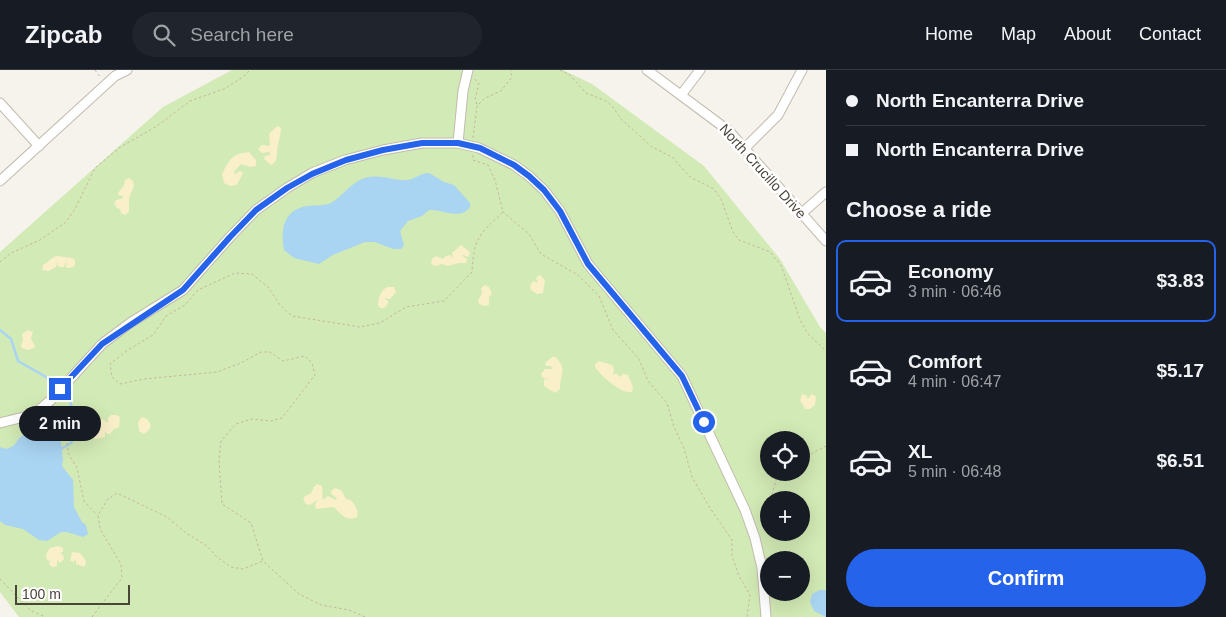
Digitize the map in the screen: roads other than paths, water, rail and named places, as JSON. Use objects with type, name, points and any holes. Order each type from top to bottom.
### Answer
[{"type":"street","points":[[0,180],[115,76],[127,70]]},
{"type":"street","points":[[458,143],[463,91],[468,70]]},
{"type":"street","name":"North Crucillo Drive","points":[[648,70],[720,123],[745,148],[826,241]]},
{"type":"street","points":[[681,95],[700,70]]},
{"type":"street","points":[[745,148],[778,116],[802,70]]},
{"type":"street","points":[[0,103],[39,146]]},
{"type":"street","points":[[0,423],[28,416],[38,411],[52,399],[102,344],[183,290],[256,210],[287,188],[312,174],[355,157],[383,150],[422,143],[458,143],[473,146],[514,165],[544,190],[560,211],[588,264],[682,376],[745,510],[755,538],[762,568],[766,617]]},
{"type":"street","points":[[802,212],[826,192]]},
{"type":"water","points":[[429,173],[444,182],[454,185],[470,203],[470,207],[466,211],[456,214],[429,210],[422,216],[408,221],[400,231],[404,245],[401,249],[393,249],[375,242],[365,242],[333,255],[319,264],[294,258],[284,250],[284,228],[286,221],[294,211],[308,206],[331,203],[354,183],[365,178],[377,177],[407,180]]},
{"type":"water","points":[[47,429],[53,433],[60,434],[62,466],[73,480],[74,507],[82,522],[86,525],[88,534],[83,537],[61,532],[47,541],[39,540],[23,529],[5,525],[0,521],[0,447],[10,448],[25,434]]},
{"type":"water","points":[[820,590],[826,590],[826,617],[814,611],[810,602],[812,594]]},
{"type":"waterway","points":[[0,330],[11,339],[18,361],[53,381],[59,387]]},
{"type":"waterway","points":[[61,449],[71,443],[77,431],[69,396],[63,390]]}]
